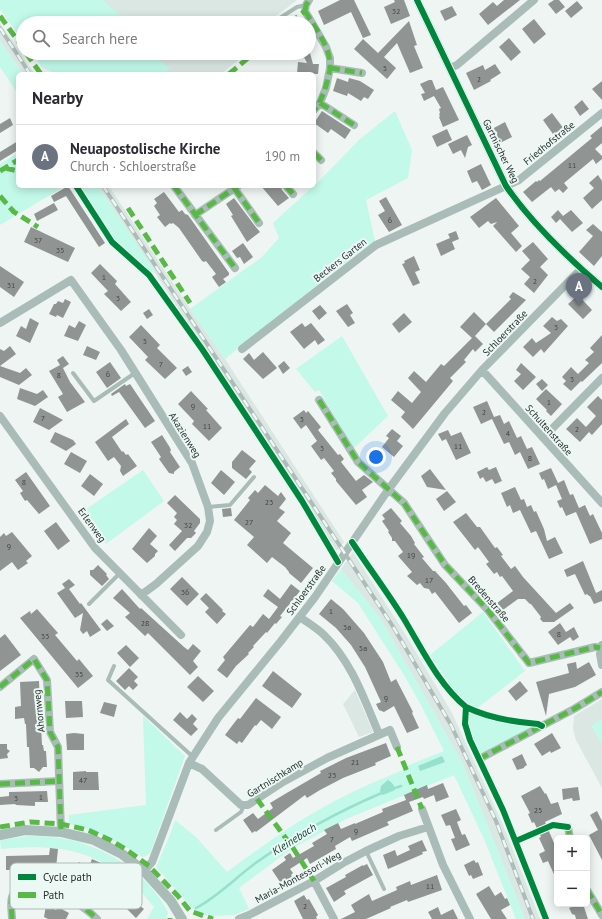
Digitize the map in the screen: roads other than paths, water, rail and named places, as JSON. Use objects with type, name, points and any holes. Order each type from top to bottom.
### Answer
[{"type":"street","name":"Gartnischer Weg","points":[[417,0],[506,186],[526,212],[562,251],[602,287]]},
{"type":"street","points":[[450,68],[457,65],[534,0]]},
{"type":"street","points":[[306,5],[311,16]]},
{"type":"street","points":[[316,26],[330,58],[330,68],[320,103],[316,108]]},
{"type":"street","points":[[330,68],[362,73]]},
{"type":"street","points":[[320,103],[354,125]]},
{"type":"street","name":"Friedhofstraße","points":[[506,186],[519,180],[602,113]]},
{"type":"street","points":[[316,155],[321,160]]},
{"type":"street","name":"Beckers Garten","points":[[242,349],[376,245],[506,186]]},
{"type":"street","points":[[176,188],[235,268]]},
{"type":"street","points":[[195,214],[237,188],[259,223]]},
{"type":"street","points":[[288,188],[293,194]]},
{"type":"street","name":"Schloerstraße","points":[[144,871],[152,862],[190,760],[218,718],[315,597],[388,490],[445,413],[482,370],[581,269]]},
{"type":"street","name":"Akazienweg","points":[[0,323],[71,280],[120,350],[192,463],[208,507],[210,521],[207,532],[198,546],[156,584],[141,595]]},
{"type":"street","name":"Schultenstraße","points":[[482,370],[602,503]]},
{"type":"street","points":[[543,438],[602,378]]},
{"type":"street","points":[[319,400],[358,462],[388,490]]},
{"type":"street","name":"Erlenweg","points":[[0,416],[95,548],[181,635]]},
{"type":"street","name":"Bredenstraße","points":[[388,490],[404,503],[445,565],[487,609],[528,663],[595,647],[601,647],[600,659],[602,665]]},
{"type":"street","points":[[300,617],[324,635],[344,658],[357,680],[379,734],[390,730],[397,747]]},
{"type":"street","name":"Ahornweg","points":[[0,687],[34,659],[47,680],[50,732],[58,747],[61,832]]},
{"type":"street","points":[[479,759],[574,709],[602,692]]},
{"type":"street","name":"Gartnischkamp","points":[[190,760],[241,805],[248,806],[283,782],[327,758],[379,734]]},
{"type":"street","points":[[0,784],[59,781]]},
{"type":"street","points":[[422,809],[443,865],[470,919]]},
{"type":"street","name":"Maria-Montessori-Weg","points":[[239,919],[314,881],[366,851],[400,836],[428,827]]},
{"type":"street","points":[[568,827],[569,835]]},
{"type":"street","points":[[0,835],[26,830],[61,832],[94,840],[122,854],[134,863]]},
{"type":"street","points":[[144,871],[171,901],[182,919]]},
{"type":"street","points":[[314,881],[334,919]]},
{"type":"street","points":[[590,895],[602,915]]},
{"type":"street","points":[[85,909],[97,919]]},
{"type":"lane","points":[[282,16],[296,7],[306,5]]},
{"type":"lane","points":[[73,373],[94,401],[135,373]]},
{"type":"lane","points":[[208,507],[230,506],[254,477]]},
{"type":"lane","points":[[89,604],[120,573]]},
{"type":"lane","points":[[114,666],[108,680],[190,760]]},
{"type":"lane","points":[[216,830],[241,812],[245,805]]},
{"type":"lane","points":[[366,851],[384,890]]},
{"type":"waterway","name":"Kleinebach","points":[[392,789],[401,786]]},
{"type":"waterway","name":"Kleinebach","points":[[196,908],[220,892],[257,862],[287,842],[335,815],[384,792]]},
{"type":"railway","points":[[0,28],[16,53]]},
{"type":"railway","points":[[21,60],[29,72]]},
{"type":"railway","points":[[104,188],[392,625],[451,725],[496,821],[533,919]]},
{"type":"place","name":"Neuapostolische Kirche","points":[[579,306]]}]
